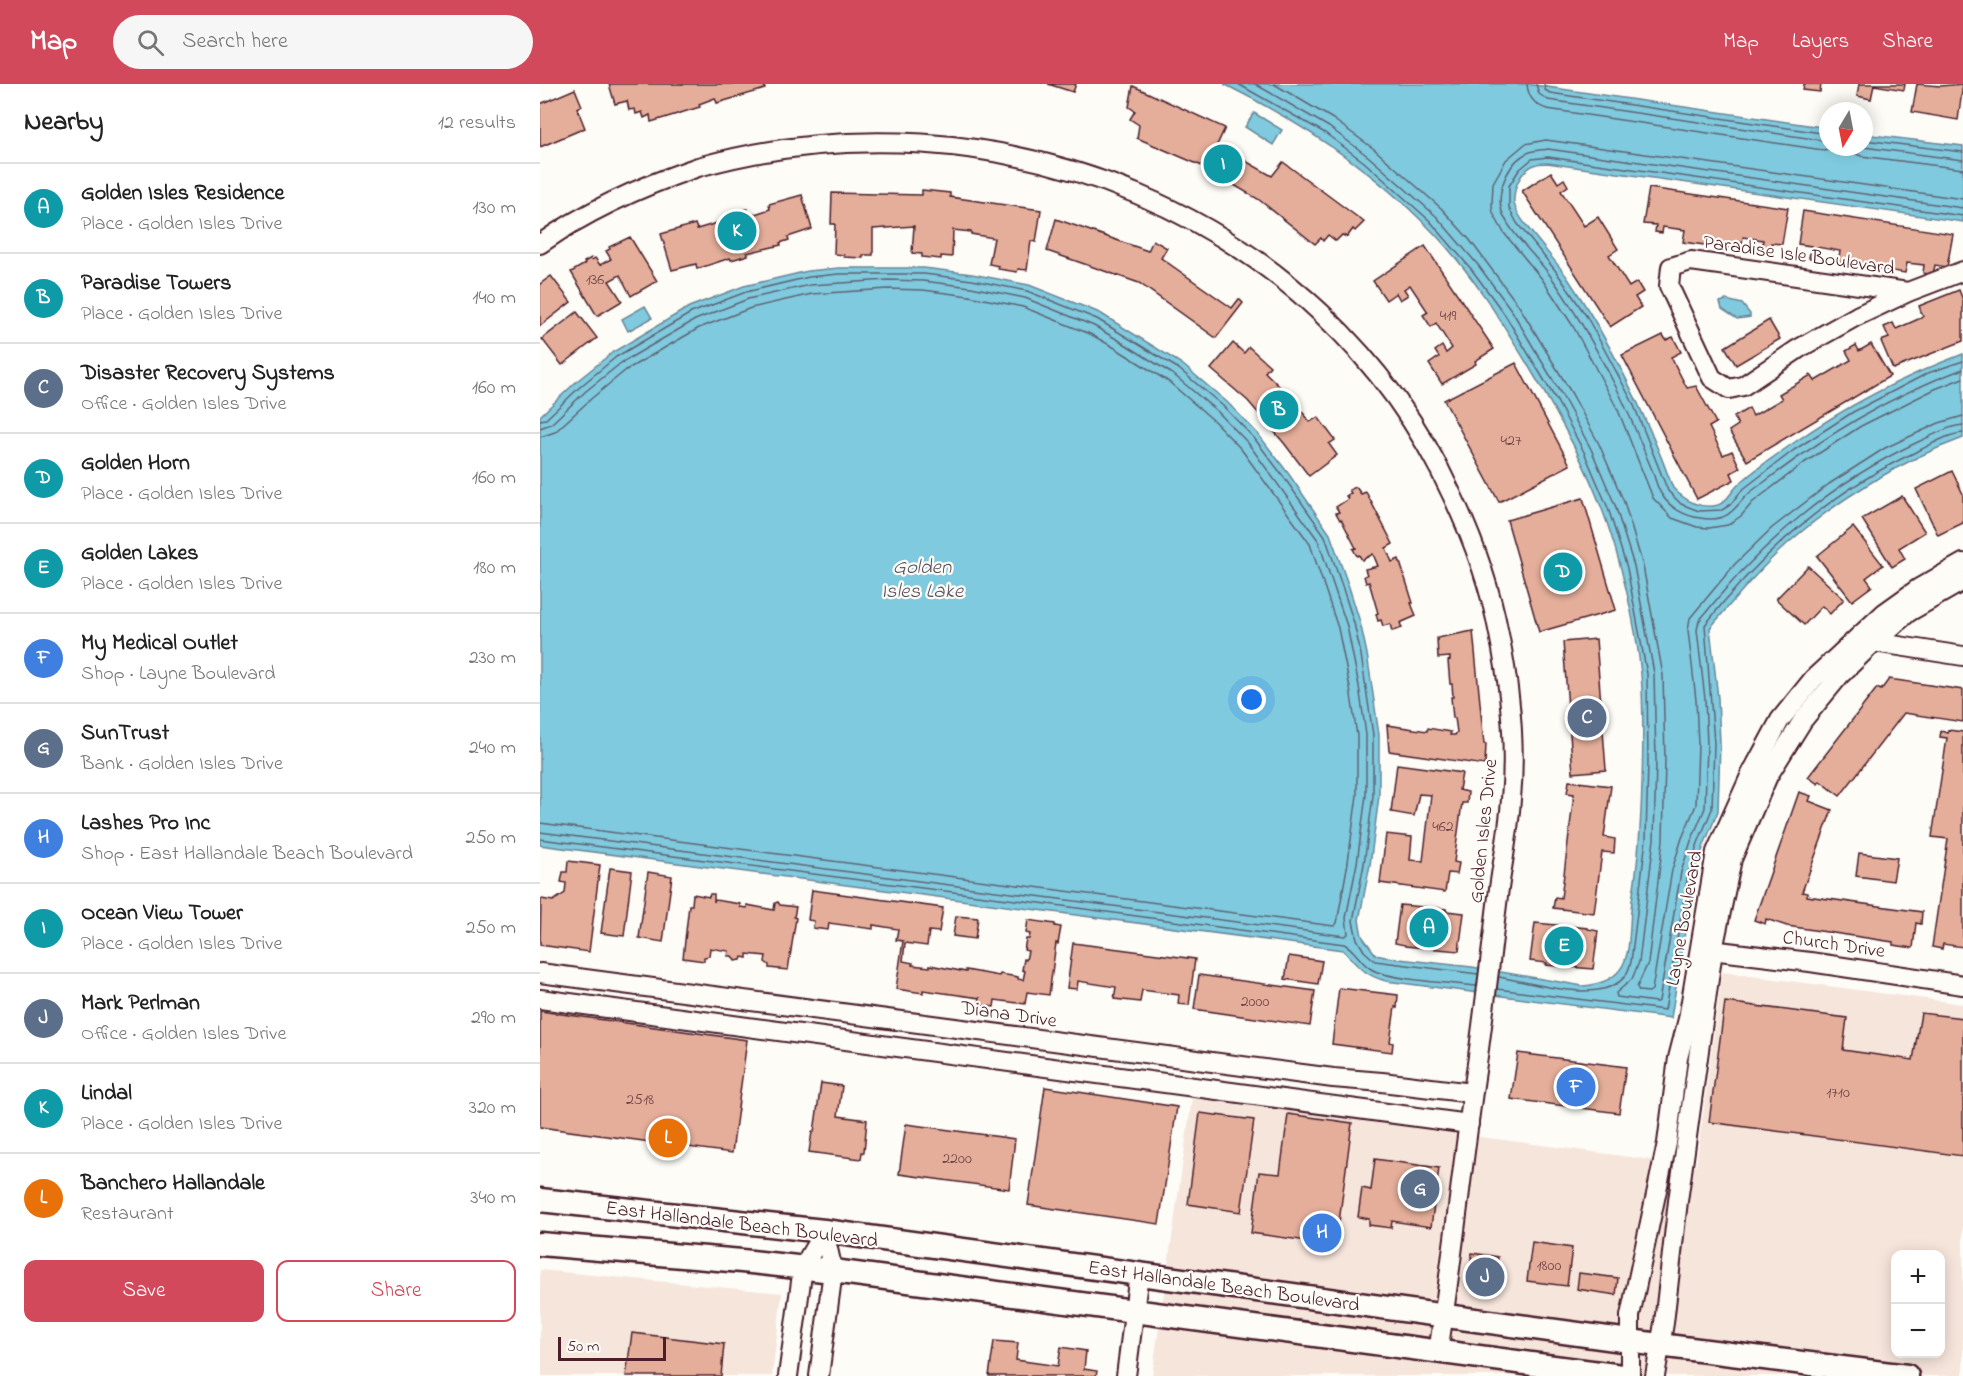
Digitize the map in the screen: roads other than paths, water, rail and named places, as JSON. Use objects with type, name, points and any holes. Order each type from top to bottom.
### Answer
[{"type":"main road","name":"East Hallandale Beach Boulevard","points":[[540,1200],[824,1231],[1659,1346],[1907,1376]]},
{"type":"main road","name":"East Hallandale Beach Boulevard","points":[[540,1244],[803,1267],[1622,1376]]},
{"type":"street","name":"Golden Isles Drive","points":[[540,244],[616,199],[717,160],[759,150],[836,138],[922,137],[969,141],[1012,148],[1070,163],[1159,197],[1230,238],[1277,271],[1354,343],[1411,418],[1440,469],[1474,547],[1499,629],[1506,670],[1513,763],[1510,820],[1438,1352]]},
{"type":"street","name":"Paradise Isle Boulevard","points":[[1908,292],[1690,261],[1671,267],[1669,286],[1712,378],[1729,389],[1743,386],[1798,349],[1857,316],[1908,292],[1963,271]]},
{"type":"street","name":"Layne Boulevard","points":[[1630,1376],[1630,1316],[1667,1143],[1678,1058],[1732,859],[1740,818],[1803,720],[1840,675],[1884,613],[1919,588],[1963,563]]},
{"type":"street","name":"Layne Boulevard","points":[[1865,640],[1963,580]]},
{"type":"street","points":[[1865,640],[1963,656]]},
{"type":"street","name":"Layne Boulevard","points":[[1655,1376],[1664,1323],[1706,949]]},
{"type":"street","name":"Church Drive","points":[[1706,949],[1963,985]]},
{"type":"street","name":"Diana Drive","points":[[540,974],[1333,1078],[1472,1093]]},
{"type":"street","points":[[663,1016],[666,990]]},
{"type":"street","points":[[540,999],[1469,1124]]},
{"type":"street","points":[[788,1376],[803,1267],[824,1231]]},
{"type":"street","points":[[819,1376],[833,1271],[824,1231]]},
{"type":"street","points":[[1126,1376],[1139,1273]]},
{"type":"water","name":"Golden Isles Lake","points":[[1224,84],[1527,84],[1819,127],[1819,156],[1873,156],[1873,135],[1963,146],[1963,222],[1547,163],[1529,168],[1521,176],[1516,186],[1514,203],[1516,210],[1562,270],[1599,328],[1651,432],[1673,488],[1693,503],[1705,506],[1721,504],[1757,469],[1833,417],[1918,372],[1963,354],[1963,438],[1916,458],[1870,483],[1807,527],[1747,584],[1710,628],[1718,698],[1720,743],[1718,811],[1694,876],[1671,1018],[1386,981],[1362,969],[1343,950],[540,845],[540,416],[577,381],[613,352],[689,307],[744,286],[808,271],[839,268],[924,268],[1029,285],[1100,313],[1182,364],[1227,402],[1258,434],[1330,534],[1360,622],[1379,735],[1379,796],[1370,865],[1359,920],[1362,936],[1376,955],[1472,967],[1583,986],[1614,976],[1627,955],[1638,853],[1643,757],[1642,688],[1639,654],[1621,569],[1595,491],[1561,422],[1508,333],[1484,295],[1442,242],[1404,204],[1356,164],[1305,129]]},
{"type":"water","points":[[1254,113],[1282,130],[1273,145],[1245,127]]},
{"type":"water","points":[[1726,300],[1742,304],[1750,317],[1737,319],[1722,309],[1720,302]]},
{"type":"water","points":[[645,306],[652,318],[628,331],[622,319]]},
{"type":"place","name":"Ocean View Tower","points":[[1223,164]]},
{"type":"place","name":"Lindal","points":[[737,231]]},
{"type":"place","name":"Paradise Towers","points":[[1279,410]]},
{"type":"place","name":"Golden Horn","points":[[1563,572]]},
{"type":"place","name":"Disaster Recovery Systems","points":[[1587,718]]},
{"type":"place","name":"Golden Isles Residence","points":[[1429,928]]},
{"type":"place","name":"Golden Lakes","points":[[1564,946]]},
{"type":"place","name":"My Medical Outlet","points":[[1576,1087]]},
{"type":"place","name":"Banchero Hallandale","points":[[668,1138]]},
{"type":"place","name":"SunTrust","points":[[1420,1189]]},
{"type":"place","name":"Lashes Pro Inc","points":[[1322,1233]]},
{"type":"place","name":"Mark Perlman","points":[[1485,1277]]}]
